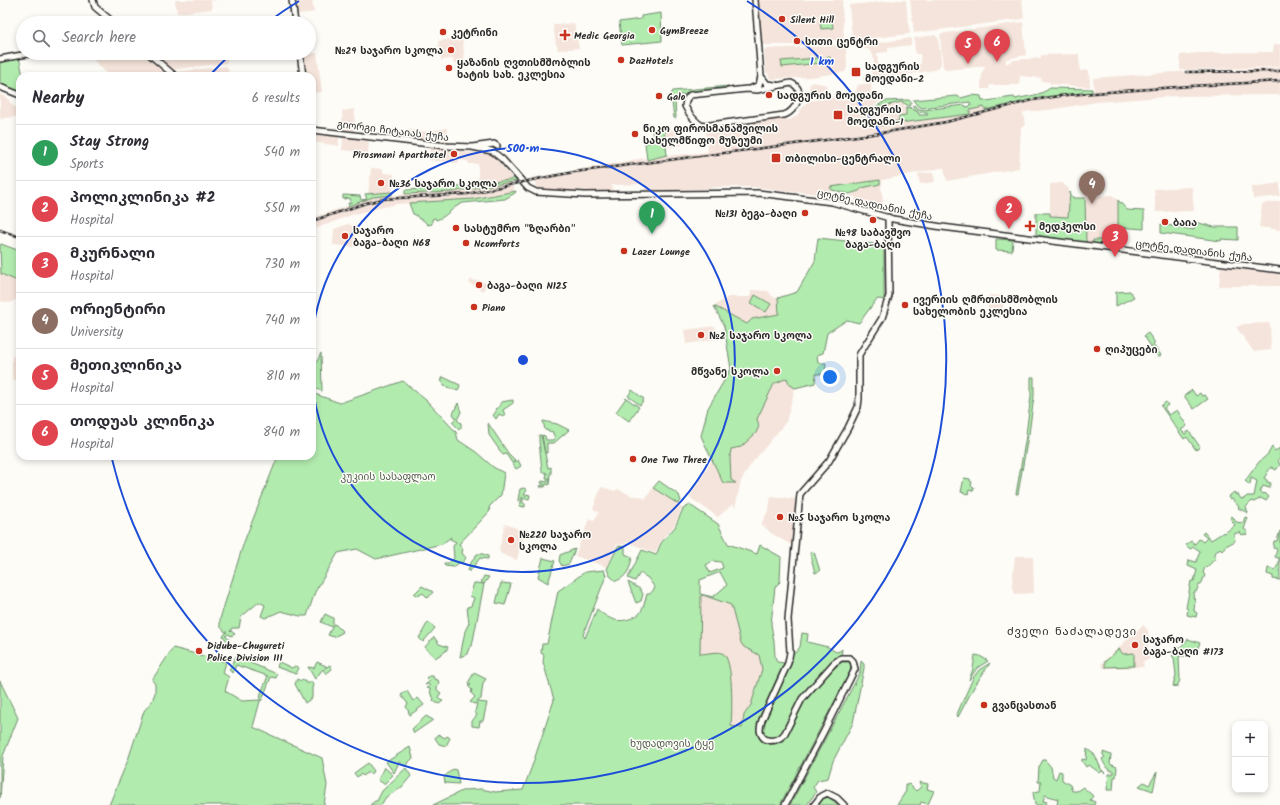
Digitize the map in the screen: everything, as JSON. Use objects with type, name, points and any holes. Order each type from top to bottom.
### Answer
[{"type":"main road","points":[[93,0],[95,7],[106,16]]},
{"type":"main road","points":[[292,0],[294,16]]},
{"type":"main road","points":[[756,0],[762,82]]},
{"type":"main road","points":[[0,58],[16,56]]},
{"type":"main road","points":[[156,60],[170,72]]},
{"type":"main road","points":[[301,60],[302,72]]},
{"type":"main road","points":[[762,82],[779,85]]},
{"type":"main road","points":[[747,90],[757,87],[762,82]]},
{"type":"main road","points":[[791,83],[797,85],[800,91],[790,113],[703,126],[700,125],[685,106],[686,100],[690,96],[747,90],[757,90],[791,83]]},
{"type":"main road","points":[[0,87],[16,93]]},
{"type":"main road","name":"გიორგი ჩიტაიას ქუჩა","points":[[316,130],[492,150]]},
{"type":"main road","points":[[495,145],[502,159],[491,148],[495,145]]},
{"type":"main road","name":"გიორგი ჩიტაიას ქუჩა","points":[[472,147],[495,145]]},
{"type":"main road","name":"ცოტნე დადიანის ქუჩა","points":[[502,159],[528,188],[536,192],[593,195],[758,193],[832,202],[888,217],[1001,235],[1280,270]]},
{"type":"main road","points":[[784,805],[824,731],[855,669],[853,661],[850,658],[841,658],[834,663],[802,699],[783,736],[779,739],[770,741],[763,736],[760,729],[762,720],[788,663],[790,655],[788,619],[800,494],[829,461],[858,407],[860,355],[882,318],[889,296],[888,217]]},
{"type":"main road","points":[[814,805],[821,796],[827,793],[837,798],[844,805]]},
{"type":"shaded area","points":[[175,0],[218,0],[211,1],[212,9],[177,13]]},
{"type":"shaded area","points":[[293,0],[312,0],[314,12],[295,15]]},
{"type":"shaded area","points":[[759,0],[843,0],[844,37],[840,40],[817,41],[808,45],[762,45]]},
{"type":"shaded area","points":[[906,0],[909,34],[857,40],[852,37],[849,5]]},
{"type":"shaded area","points":[[910,0],[1022,0],[1024,17],[1023,19],[914,33]]},
{"type":"shaded area","points":[[1023,22],[1026,55],[1006,59],[1006,64],[1013,60],[1041,58],[1041,55],[1079,54],[1080,71],[1089,70],[1090,87],[1050,84],[1050,82],[1041,81],[1042,78],[1020,76],[1019,85],[990,85],[989,89],[981,89],[982,72],[985,66],[947,70],[943,67],[940,34]]},
{"type":"shaded area","name":"Medic Georgia","points":[[574,23],[579,48],[558,50],[553,25]]},
{"type":"shaded area","points":[[935,35],[938,38],[941,60],[941,64],[938,68],[934,70],[864,82],[863,77],[872,76],[871,69],[868,67],[874,66],[873,55],[868,49],[865,49],[864,45],[911,38],[911,45],[888,48],[888,52],[877,53],[879,74],[904,72],[904,66],[921,64],[920,54],[915,54],[914,38]]},
{"type":"shaded area","name":"№29 საჯარო სკოლა","points":[[462,37],[465,62],[454,64],[453,59],[441,60],[438,41]]},
{"type":"shaded area","points":[[1280,44],[1280,67],[1180,70],[1180,55],[1198,53],[1273,52],[1274,45]]},
{"type":"shaded area","points":[[846,46],[847,67],[845,72],[811,77],[771,79],[768,73],[766,73],[765,49]]},
{"type":"shaded area","points":[[316,53],[322,92],[316,93],[316,72],[302,72],[301,60],[316,60]]},
{"type":"shaded area","points":[[94,60],[155,60],[169,72],[105,72]]},
{"type":"shaded area","points":[[158,60],[227,60],[226,63],[170,70]]},
{"type":"shaded area","points":[[227,66],[228,72],[174,72]]},
{"type":"shaded area","points":[[1280,68],[1280,95],[1176,96],[1097,102],[1048,110],[1023,112],[1025,126],[1021,127],[1019,168],[947,181],[944,168],[941,168],[882,180],[881,186],[884,209],[882,211],[854,203],[856,197],[849,196],[862,188],[879,184],[831,188],[831,195],[751,187],[717,187],[708,189],[645,191],[645,184],[612,185],[613,192],[539,189],[534,186],[537,185],[531,178],[644,158],[646,160],[665,156],[708,152],[705,128],[787,116],[787,120],[790,120],[797,116],[808,101],[851,95],[856,91],[858,85],[871,83],[872,96],[880,95],[881,100],[874,106],[874,108],[904,103],[906,115],[899,121],[877,124],[877,126],[970,113],[970,110],[984,107],[985,110],[1050,96],[1092,92],[1094,91],[1093,78],[1175,72]]},
{"type":"shaded area","points":[[814,82],[826,85],[827,89],[813,95],[809,92],[809,88],[810,84]]},
{"type":"shaded area","points":[[0,94],[8,99],[14,107],[15,106],[16,117],[0,119]]},
{"type":"shaded area","points":[[355,109],[354,132],[343,130],[342,111]]},
{"type":"shaded area","points":[[447,128],[448,144],[406,140],[407,130],[435,132],[435,130]]},
{"type":"shaded area","points":[[682,129],[683,145],[666,148],[664,130]]},
{"type":"shaded area","points":[[316,133],[339,136],[339,146],[316,142]]},
{"type":"shaded area","points":[[343,137],[368,141],[368,153],[342,150]]},
{"type":"shaded area","points":[[430,148],[489,154],[493,156],[513,178],[510,180],[483,183],[483,185],[478,185],[478,164],[469,164],[468,161],[459,160],[458,163],[429,160]]},
{"type":"shaded area","name":"№36 საჯარო სკოლა","points":[[371,168],[383,169],[383,173],[394,174],[392,192],[368,194]]},
{"type":"shaded area","points":[[933,172],[935,182],[920,184],[918,174]]},
{"type":"shaded area","points":[[512,182],[514,191],[473,199],[397,204],[354,214],[316,228],[316,217],[373,197],[451,192]]},
{"type":"shaded area","points":[[1062,183],[1069,189],[1068,217],[1050,216],[1050,184]]},
{"type":"shaded area","points":[[1280,183],[1280,196],[1253,199],[1252,187]]},
{"type":"shaded area","points":[[1192,187],[1194,211],[1156,212],[1154,189]]},
{"type":"shaded area","points":[[1112,195],[1118,200],[1117,240],[1094,240],[1093,244],[1086,243],[1085,196]]},
{"type":"shaded area","points":[[1280,201],[1280,230],[1259,227],[1262,204]]},
{"type":"shaded area","name":"საჯარო ბაგა-ბაღი N68","points":[[348,224],[357,230],[355,247],[333,245],[334,229]]},
{"type":"shaded area","name":"მწვანე სკოლა","points":[[818,238],[884,300],[876,300],[859,323],[847,320],[827,333],[823,353],[817,355],[818,363],[826,363],[825,374],[816,374],[815,383],[795,388],[786,422],[752,463],[745,474],[741,481],[735,508],[733,504],[718,517],[689,497],[712,460],[701,436],[708,408],[731,369],[724,326],[714,306],[728,297],[750,297],[751,290],[768,291],[773,297],[778,298],[797,292],[815,261]]},
{"type":"shaded area","points":[[1,244],[16,250],[16,300],[10,303],[0,301]]},
{"type":"shaded area","points":[[1221,267],[1280,274],[1280,286],[1219,286]]},
{"type":"shaded area","name":"ბაგა-ბაღი N125","points":[[471,279],[487,283],[483,291],[469,283]]},
{"type":"shaded area","points":[[988,296],[1003,296],[1003,313],[988,314]]},
{"type":"shaded area","points":[[1270,323],[1271,350],[1254,352],[1236,327],[1244,324]]},
{"type":"shaded area","name":"№2 საჯარო სკოლა","points":[[715,326],[717,339],[686,344],[684,330]]},
{"type":"shaded area","points":[[12,356],[16,357],[16,380],[12,380]]},
{"type":"shaded area","points":[[601,487],[615,491],[617,489],[633,496],[640,496],[645,499],[653,488],[682,508],[674,526],[660,542],[655,553],[627,542],[626,545],[617,544],[607,567],[575,556],[589,519],[594,521],[599,512],[593,509]]},
{"type":"shaded area","name":"№5 საჯარო სკოლა","points":[[771,496],[796,499],[793,546],[771,533],[761,524],[769,509]]},
{"type":"shaded area","name":"№220 საჯარო სკოლა","points":[[505,524],[524,531],[517,560],[501,554],[499,550]]},
{"type":"shaded area","points":[[1015,556],[1033,556],[1034,593],[1015,594],[1012,583]]},
{"type":"shaded area","points":[[703,595],[731,605],[741,643],[748,650],[759,655],[762,669],[751,705],[744,715],[742,729],[731,726],[732,712],[730,669],[719,653],[700,654],[701,596]]},
{"type":"shaded area","name":"საჯარო ბაგა-ბაღი #173","points":[[1143,625],[1148,630],[1149,660],[1143,661],[1144,667],[1103,668],[1101,665],[1103,662]]},
{"type":"green space","points":[[661,13],[662,41],[622,45],[619,22],[641,19],[641,16]]},
{"type":"green space","points":[[832,20],[833,28],[821,29],[820,21]]},
{"type":"green space","points":[[16,57],[16,60],[20,60],[22,72],[16,72],[16,91],[0,84],[0,60]]},
{"type":"green space","points":[[830,57],[831,62],[782,67],[781,61]]},
{"type":"green space","points":[[729,86],[729,90],[678,95],[675,100],[676,118],[674,118],[671,94],[673,91]]},
{"type":"green space","points":[[1050,88],[1092,89],[1092,92],[1050,96],[985,110],[984,107],[970,110],[970,114],[876,126],[876,124],[899,121],[899,116],[906,115],[906,107],[911,108],[919,113],[919,115],[928,115],[927,112],[916,110],[913,107],[914,105],[923,110],[965,105],[966,107],[971,106],[970,102],[922,108],[913,100],[957,96],[961,98],[972,95],[981,96],[982,101],[1014,97],[1015,99],[1038,94]]},
{"type":"green space","points":[[885,101],[911,101],[911,105],[909,106],[902,102],[874,108]]},
{"type":"green space","points":[[652,130],[664,130],[667,155],[647,160],[645,143],[653,142]]},
{"type":"green space","points":[[513,178],[517,181],[451,192],[405,194],[405,190],[426,189],[427,185],[451,188],[451,185],[469,187],[483,185],[483,183],[510,180]]},
{"type":"green space","points":[[880,180],[880,184],[862,188],[859,191],[849,194],[832,190],[830,187]]},
{"type":"green space","points":[[516,191],[505,199],[463,203],[440,219],[432,219],[432,224],[428,225],[413,214],[409,203],[473,199]]},
{"type":"green space","points":[[392,192],[392,195],[373,197],[349,206],[348,203],[351,203],[350,198],[343,199],[343,195],[360,196],[361,200],[367,199],[365,194]]},
{"type":"green space","points":[[1070,192],[1073,198],[1085,198],[1086,243],[1036,235],[1036,213],[1050,213],[1050,216],[1068,217]]},
{"type":"green space","points":[[1118,200],[1127,210],[1144,211],[1144,229],[1118,227]]},
{"type":"green space","points":[[1195,222],[1214,227],[1238,227],[1238,240],[1221,239],[1221,241],[1161,233],[1161,224],[1194,230]]},
{"type":"green space","name":"მწვანე სკოლა","points":[[818,238],[884,245],[884,300],[876,300],[859,323],[847,320],[827,333],[823,353],[817,355],[818,363],[826,363],[825,374],[816,374],[815,383],[795,388],[789,384],[787,378],[774,384],[757,419],[759,426],[756,433],[741,447],[731,449],[731,480],[736,483],[723,483],[701,436],[708,408],[731,369],[724,326],[714,306],[747,324],[752,319],[779,314],[778,298],[797,292],[815,261]]},
{"type":"green space","points":[[996,239],[1013,240],[1012,251],[996,250]]},
{"type":"green space","points":[[1093,240],[1117,240],[1116,246],[1093,244]]},
{"type":"green space","points":[[1,244],[16,250],[16,280],[1,274]]},
{"type":"green space","points":[[1130,291],[1134,297],[1116,306],[1116,292]]},
{"type":"green space","points":[[755,295],[771,304],[766,312],[751,303]]},
{"type":"green space","points":[[1148,333],[1155,343],[1153,345],[1161,355],[1158,357],[1144,336]]},
{"type":"green space","points":[[321,353],[322,391],[316,389],[316,364]]},
{"type":"green space","points":[[443,377],[460,385],[458,391],[444,386],[441,381]]},
{"type":"green space","points":[[1031,377],[1034,377],[1034,396],[1029,434],[1026,434],[1031,396]]},
{"type":"green space","name":"კუკიის სასაფლაო","points":[[403,381],[427,401],[456,432],[458,440],[476,452],[493,467],[504,473],[501,495],[489,507],[490,511],[459,544],[463,548],[462,553],[466,558],[462,563],[460,562],[454,567],[445,566],[444,563],[449,563],[454,558],[453,546],[456,542],[450,539],[451,537],[442,544],[376,559],[357,549],[338,553],[315,592],[307,616],[300,616],[281,611],[265,618],[261,616],[265,605],[259,602],[241,617],[239,628],[232,628],[230,632],[231,631],[235,634],[225,636],[229,639],[230,645],[223,636],[227,632],[225,632],[220,626],[220,619],[244,542],[276,460],[316,460],[316,394],[340,403]]},
{"type":"green space","points":[[632,390],[644,399],[640,405],[628,396]]},
{"type":"green space","points":[[1192,390],[1196,396],[1200,393],[1202,396],[1205,395],[1208,399],[1194,409],[1184,396]]},
{"type":"green space","points":[[626,398],[639,407],[629,421],[616,412]]},
{"type":"green space","points":[[513,400],[513,403],[503,410],[505,415],[504,417],[499,414],[496,419],[493,415],[496,412],[495,409],[499,407],[501,402]]},
{"type":"green space","points":[[1166,402],[1168,405],[1164,408],[1169,415],[1177,410],[1187,426],[1181,430],[1185,434],[1189,431],[1200,447],[1196,450],[1187,437],[1184,439],[1161,406]]},
{"type":"green space","points":[[458,403],[461,412],[457,420],[461,423],[461,428],[459,429],[452,422],[456,418],[453,414]]},
{"type":"green space","points":[[543,421],[557,424],[569,430],[554,443],[547,443],[547,453],[545,453],[542,435],[545,436],[546,440],[553,440],[555,437],[553,432],[545,430]]},
{"type":"green space","points":[[488,423],[508,453],[515,460],[513,463],[518,460],[521,466],[516,469],[506,454],[503,455],[489,435]]},
{"type":"green space","points":[[539,435],[541,435],[548,468],[551,467],[549,485],[546,484],[545,487],[540,487],[544,484],[541,483],[542,481],[547,482],[548,478],[546,478],[547,473],[542,473]]},
{"type":"green space","points":[[1026,436],[1028,436],[1018,494],[1016,494]]},
{"type":"green space","points":[[1272,447],[1275,451],[1280,448],[1280,458],[1278,460],[1280,465],[1276,470],[1271,467],[1264,478],[1267,482],[1271,483],[1269,488],[1263,486],[1260,492],[1265,493],[1269,497],[1266,501],[1261,498],[1254,502],[1252,501],[1246,507],[1248,513],[1238,508],[1239,507],[1232,499],[1230,500],[1228,497],[1234,492],[1236,495],[1238,494],[1241,499],[1247,496],[1254,496],[1257,481],[1251,478],[1250,485],[1245,481],[1259,462],[1268,454]]},
{"type":"green space","points":[[964,478],[970,479],[972,482],[971,486],[974,487],[973,491],[969,490],[968,494],[961,492]]},
{"type":"green space","points":[[659,481],[679,495],[681,501],[678,504],[653,488]]},
{"type":"green space","points":[[524,488],[527,490],[524,495],[530,495],[529,499],[525,498],[522,502],[525,504],[525,507],[519,506],[523,497],[518,501],[520,489]]},
{"type":"green space","name":"ხუდადოვის ტყე","points":[[690,505],[718,524],[728,544],[757,554],[760,545],[781,557],[780,582],[775,587],[771,624],[777,662],[784,663],[758,721],[757,732],[761,741],[767,744],[773,744],[784,740],[804,702],[833,669],[842,662],[849,662],[851,665],[850,672],[780,805],[433,805],[464,790],[481,789],[495,792],[523,790],[554,700],[543,662],[544,655],[541,653],[542,644],[547,644],[558,591],[585,572],[604,570],[606,576],[583,635],[585,638],[597,609],[613,620],[627,620],[638,615],[642,609],[647,594],[650,594],[655,588],[648,578],[640,573],[635,581],[628,578],[642,550],[656,555],[661,543],[675,527],[683,509]],"holes":[[[713,561],[721,562],[723,568],[710,573],[706,565]],[[720,572],[727,585],[713,597],[700,594],[700,580]],[[703,595],[731,605],[741,643],[744,647],[759,655],[762,669],[751,705],[744,715],[742,728],[731,726],[731,686],[729,664],[726,657],[720,652],[700,654],[701,596]]]},
{"type":"green space","points":[[1232,516],[1236,522],[1243,523],[1245,517],[1248,518],[1244,529],[1248,532],[1246,535],[1242,535],[1240,532],[1234,534],[1235,541],[1224,547],[1225,549],[1223,551],[1220,548],[1213,555],[1216,558],[1205,567],[1203,573],[1205,575],[1201,585],[1199,585],[1196,592],[1194,592],[1194,611],[1197,613],[1196,617],[1187,615],[1188,609],[1186,608],[1191,581],[1194,581],[1197,570],[1188,566],[1189,560],[1196,562],[1200,551],[1194,547],[1190,549],[1186,545],[1191,541],[1195,544],[1199,539],[1203,542],[1207,538],[1202,534],[1204,532],[1211,540],[1224,532],[1225,533],[1235,525],[1230,518]]},
{"type":"green space","points":[[1280,531],[1280,580],[1273,579],[1273,576],[1267,574],[1268,568],[1275,570],[1279,563],[1279,558],[1275,557],[1277,549],[1273,548],[1274,541],[1277,541]]},
{"type":"green space","points":[[618,546],[625,547],[625,554],[632,557],[625,575],[616,581],[610,576],[607,569]]},
{"type":"green space","points":[[575,549],[569,564],[562,566],[559,561],[560,555]]},
{"type":"green space","points":[[814,552],[820,571],[815,573],[810,553]]},
{"type":"green space","points":[[477,554],[488,556],[488,559],[480,558],[470,571],[468,571],[470,564]]},
{"type":"green space","points":[[543,558],[555,561],[548,583],[538,577]]},
{"type":"green space","points":[[484,576],[489,577],[484,584],[481,582]]},
{"type":"green space","points":[[628,582],[640,589],[643,594],[641,601],[636,603]]},
{"type":"green space","points":[[474,583],[484,584],[472,646],[469,648],[467,654],[460,657],[465,631],[469,623],[467,607],[471,606],[474,598],[470,596]]},
{"type":"green space","points":[[501,583],[511,584],[505,605],[496,603]]},
{"type":"green space","points":[[422,586],[433,592],[428,598],[423,593],[418,596],[414,594]]},
{"type":"green space","points":[[325,614],[333,618],[333,626],[335,624],[343,632],[334,637],[328,635],[332,627],[321,622]]},
{"type":"green space","points":[[428,622],[435,628],[423,642],[419,638]]},
{"type":"green space","points":[[802,633],[808,634],[807,642],[828,647],[836,652],[842,649],[841,657],[807,692],[788,727],[774,741],[761,734],[762,720],[790,652],[795,653],[800,647]]},
{"type":"green space","points":[[434,637],[439,644],[448,647],[446,651],[435,658],[425,647]]},
{"type":"green space","points":[[1188,639],[1200,643],[1197,650],[1187,648],[1185,656],[1179,656],[1180,680],[1177,687],[1173,686],[1176,675],[1174,658],[1172,656]]},
{"type":"green space","points":[[173,648],[226,662],[223,673],[229,677],[225,691],[242,701],[260,700],[261,693],[268,676],[236,665],[233,673],[229,670],[236,657],[277,674],[276,678],[271,677],[262,700],[260,701],[253,727],[322,758],[327,785],[324,805],[109,805],[128,760],[144,711],[152,701],[155,693],[155,684],[152,680]]},
{"type":"green space","points":[[1119,649],[1123,654],[1134,653],[1134,666],[1105,667],[1105,661]]},
{"type":"green space","points":[[975,655],[988,661],[977,668],[969,680],[973,669]]},
{"type":"green space","points":[[861,661],[864,664],[864,668],[853,723],[833,761],[828,778],[818,780],[813,787],[816,792],[807,805],[790,805],[860,673]]},
{"type":"green space","points":[[279,662],[292,668],[295,666],[299,668],[296,674],[279,668],[277,666]]},
{"type":"green space","points":[[317,662],[326,666],[325,668],[330,665],[332,669],[326,674],[323,669],[315,679],[308,667],[314,668]]},
{"type":"green space","points":[[990,663],[974,687],[958,717],[957,714],[973,678],[979,670]]},
{"type":"green space","points":[[474,673],[486,679],[483,683],[481,699],[477,702],[487,703],[483,721],[480,721],[479,727],[472,726],[472,721],[477,715],[475,712],[477,703],[474,704],[470,702],[475,697],[471,693],[472,690],[468,686],[471,685],[468,683]]},
{"type":"green space","points":[[429,676],[433,676],[434,679],[438,680],[439,683],[437,690],[441,693],[438,697],[443,701],[439,704],[433,701],[434,698],[431,695],[430,689],[427,688],[430,686],[428,684],[425,685],[430,681],[427,678]]},
{"type":"green space","points":[[297,679],[301,681],[302,679],[308,684],[311,681],[313,685],[312,698],[305,703],[295,684]]},
{"type":"green space","points":[[0,681],[18,718],[3,756],[0,798]]},
{"type":"green space","points":[[407,691],[413,701],[418,698],[424,705],[410,715],[406,706],[408,704],[401,695]]},
{"type":"green space","points":[[426,716],[433,720],[414,733],[412,729]]},
{"type":"green space","points":[[438,734],[445,738],[447,736],[450,738],[446,746],[439,744],[435,738]]},
{"type":"green space","points":[[410,747],[413,758],[405,766],[399,762],[394,773],[386,762]]},
{"type":"green space","points":[[1087,749],[1095,755],[1101,769],[1105,773],[1102,771],[1100,773],[1089,765],[1086,767],[1082,759],[1086,760]]},
{"type":"green space","points":[[1103,752],[1111,755],[1110,764],[1117,767],[1116,777],[1114,777],[1113,790],[1107,790],[1109,774],[1113,774],[1114,772],[1104,764],[1102,759],[1105,757]]},
{"type":"green space","points":[[1043,760],[1045,760],[1051,767],[1053,777],[1056,779],[1059,771],[1062,772],[1062,780],[1070,785],[1072,791],[1077,791],[1083,787],[1093,796],[1090,800],[1095,802],[1094,805],[1057,805],[1058,799],[1045,795],[1043,801],[1047,802],[1045,805],[1035,805],[1033,792],[1040,791],[1041,782],[1038,782],[1039,767]]},
{"type":"green space","points":[[368,763],[374,771],[363,776],[361,774],[357,777],[354,773]]},
{"type":"green space","points":[[384,767],[393,775],[384,784],[378,780]]},
{"type":"green space","points":[[406,768],[411,776],[401,788],[386,797],[381,805],[370,805],[377,801],[382,791]]},
{"type":"green space","points":[[453,769],[456,770],[459,784],[445,783],[444,777]]},
{"type":"green space","points":[[1157,772],[1153,791],[1139,786],[1144,782],[1149,785]]},
{"type":"green space","points":[[919,782],[928,784],[927,789],[934,791],[928,804],[921,802],[920,805],[897,805],[906,791],[905,785],[909,784],[916,791],[921,787]]},
{"type":"green space","points":[[828,797],[839,805],[818,805],[821,800]]},
{"type":"railway","points":[[1186,72],[1280,71]]},
{"type":"railway","points":[[316,220],[383,199],[467,194],[574,172],[881,133],[946,122],[1033,100],[1067,95],[1280,81]]},
{"type":"railway","points":[[0,230],[16,236]]},
{"type":"place","name":"Silent Hill","points":[[782,19]]},
{"type":"place","name":"GymBreeze","points":[[652,30]]},
{"type":"place","name":"კეტრინი","points":[[443,32]]},
{"type":"place","name":"Medic Georgia","points":[[565,35]]},
{"type":"place","name":"სითი ცენტრი","points":[[797,41]]},
{"type":"place","name":"№29 საჯარო სკოლა","points":[[451,50]]},
{"type":"place","name":"DazHotels","points":[[621,60]]},
{"type":"place","name":"თოდუას კლინიკა","points":[[997,62]]},
{"type":"place","name":"მეთიკლინიკა","points":[[968,64]]},
{"type":"place","name":"ყაზანის ღვთისმშობლის ხატის სახ. ეკლესია","points":[[449,68]]},
{"type":"place","name":"სადგურის მოედანი-2","points":[[856,72]]},
{"type":"place","name":"სადგურის მოედანი","points":[[769,95]]},
{"type":"place","name":"Galo","points":[[659,96]]},
{"type":"place","name":"სადგურის მოედანი-1","points":[[838,115]]},
{"type":"place","name":"ნიკო ფიროსმანაშვილის სახელმწიფო მუზეუმი","points":[[635,134]]},
{"type":"place","name":"Pirosmani Aparthotel","points":[[454,154]]},
{"type":"place","name":"თბილისი-ცენტრალი","points":[[776,158]]},
{"type":"place","name":"№36 საჯარო სკოლა","points":[[381,183]]},
{"type":"place","name":"ორიენტირი","points":[[1092,204]]},
{"type":"place","name":"№131 ბეგა-ბაღი","points":[[805,213]]},
{"type":"place","name":"№98 საბავშვო ბაგა-ბაღი","points":[[873,220]]},
{"type":"place","name":"ბაია","points":[[1165,222]]},
{"type":"place","name":"მედჰელსი","points":[[1030,226]]},
{"type":"place","name":"სასტუმრო \"ზღარბი\"","points":[[456,228]]},
{"type":"place","name":"პოლიკლინიკა #2","points":[[1009,229]]},
{"type":"place","name":"Stay Strong","points":[[652,234]]},
{"type":"place","name":"საჯარო ბაგა-ბაღი N68","points":[[345,236]]},
{"type":"place","name":"Ncomforts","points":[[466,243]]},
{"type":"place","name":"Lazer Lounge","points":[[624,251]]},
{"type":"place","name":"მკურნალი","points":[[1115,257]]},
{"type":"place","name":"ბაგა-ბაღი N125","points":[[479,285]]},
{"type":"place","name":"ივერიის ღმრთისმშობლის სახელობის ეკლესია","points":[[905,305]]},
{"type":"place","name":"Piano","points":[[474,307]]},
{"type":"place","name":"№2 საჯარო სკოლა","points":[[701,335]]},
{"type":"place","name":"ღიპუცები","points":[[1097,349]]},
{"type":"place","name":"მწვანე სკოლა","points":[[777,371]]},
{"type":"place","name":"One Two Three","points":[[633,459]]},
{"type":"place","name":"№5 საჯარო სკოლა","points":[[780,517]]},
{"type":"place","name":"№220 საჯარო სკოლა","points":[[511,540]]},
{"type":"place","name":"საჯარო ბაგა-ბაღი #173","points":[[1135,645]]},
{"type":"place","name":"Didube-Chugureti Police Division III","points":[[199,651]]},
{"type":"place","name":"გვანცასთან","points":[[984,705]]},
{"type":"district","name":"ძველი ნაძალადევი","points":[[1072,631]]}]
